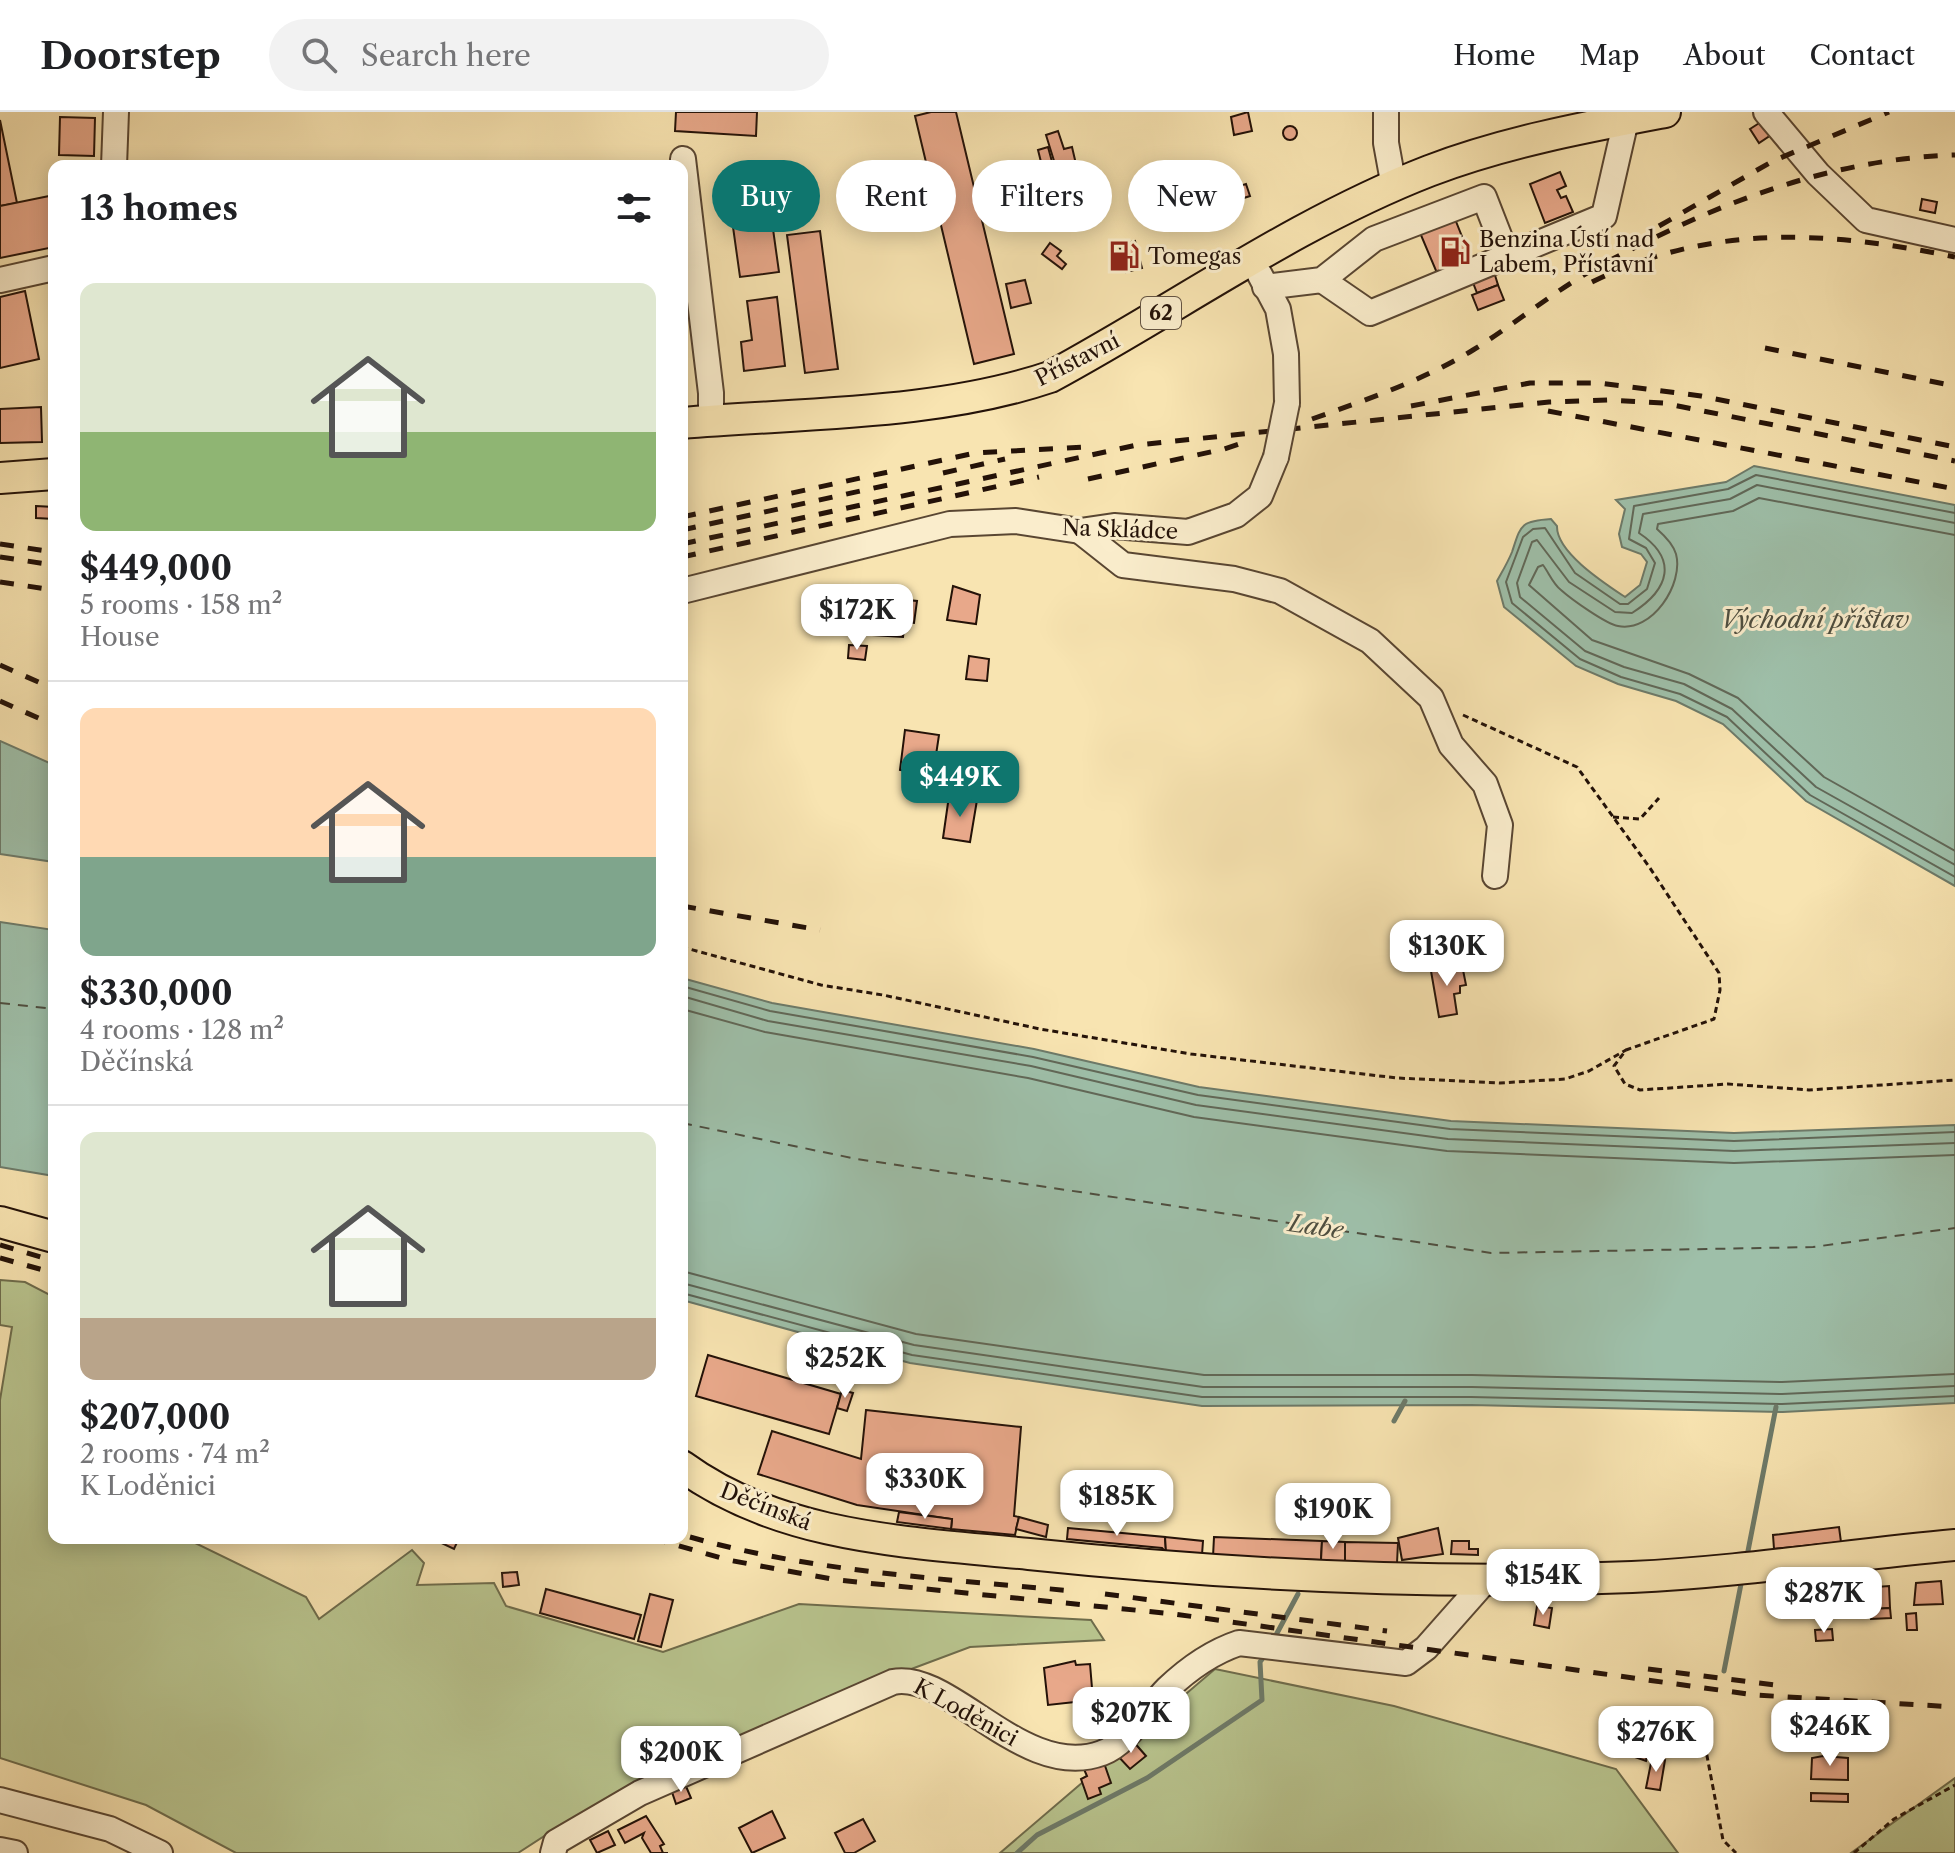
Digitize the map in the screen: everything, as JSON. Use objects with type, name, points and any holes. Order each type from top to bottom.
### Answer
[{"type":"main road","name":"Přístavní","points":[[696,421],[938,402],[1014,389],[1050,377],[1251,259],[1430,171],[1503,148],[1665,112]]},
{"type":"main road","points":[[0,478],[48,474]]},
{"type":"main road","points":[[0,1222],[48,1235]]},
{"type":"main road","name":"Děčínská","points":[[688,1470],[727,1494],[776,1515],[833,1531],[1183,1570],[1324,1578],[1487,1579],[1709,1572],[1955,1545]]},
{"type":"street","points":[[114,160],[116,112]]},
{"type":"street","points":[[1386,112],[1386,143],[1394,187]]},
{"type":"street","points":[[1766,112],[1818,174],[1866,220],[1955,240]]},
{"type":"street","points":[[1322,280],[1370,313],[1604,216],[1626,120]]},
{"type":"street","points":[[1265,287],[1322,280],[1374,239],[1484,197],[1507,256]]},
{"type":"street","points":[[688,201],[711,393],[696,421]]},
{"type":"street","name":"Na Skládce","points":[[688,590],[950,524],[1016,521],[1080,531],[1114,526],[1188,532],[1236,515],[1260,496],[1276,457],[1287,403],[1286,354],[1278,309],[1251,259]]},
{"type":"street","points":[[0,280],[48,269]]},
{"type":"street","points":[[1080,531],[1123,565],[1234,579],[1280,591],[1370,641],[1431,698],[1451,745],[1485,784],[1500,825],[1495,876]]},
{"type":"street","name":"K Loděnici","points":[[553,1853],[556,1842],[640,1793],[893,1682],[917,1682],[1035,1750],[1061,1758],[1103,1753],[1139,1723],[1167,1689],[1215,1651],[1239,1643],[1406,1663],[1426,1648],[1487,1579]]},
{"type":"street","points":[[0,1800],[110,1829],[160,1853]]},
{"type":"street","points":[[0,1850],[15,1853]]},
{"type":"path","points":[[688,949],[821,985],[883,995],[1040,1029],[1191,1054],[1397,1078],[1500,1083],[1565,1079],[1589,1071],[1626,1050],[1714,1019],[1719,973],[1577,767],[1496,733],[1431,698]]},
{"type":"path","points":[[1613,817],[1640,819],[1659,798]]},
{"type":"path","points":[[1626,1050],[1614,1066],[1625,1084],[1640,1090],[1728,1084],[1809,1090],[1955,1080]]},
{"type":"path","points":[[1703,1735],[1723,1840],[1736,1853]]},
{"type":"path","points":[[1854,1853],[1894,1819],[1955,1785]]},
{"type":"green space","points":[[0,1280],[25,1282],[48,1294],[48,1544],[197,1544],[306,1597],[319,1619],[412,1550],[424,1563],[417,1585],[494,1583],[506,1606],[663,1652],[799,1604],[1091,1620],[1104,1640],[970,1647],[906,1671],[571,1829],[546,1835],[518,1853],[236,1853],[146,1805],[0,1758],[0,1400],[12,1327],[0,1325]]},
{"type":"green space","points":[[1215,1669],[1394,1706],[1616,1769],[1678,1853],[1000,1853]]},
{"type":"green space","points":[[1955,1778],[1955,1853],[1851,1853]]},
{"type":"water","name":"Východní přístav","points":[[1754,466],[1955,505],[1955,886],[1806,801],[1723,724],[1676,701],[1618,684],[1576,666],[1504,607],[1497,581],[1520,530],[1527,523],[1551,519],[1564,546],[1573,556],[1625,597],[1640,585],[1647,562],[1641,554],[1622,547],[1619,534],[1625,509],[1616,500],[1726,482]]},
{"type":"water","points":[[0,741],[48,762],[48,861],[0,854]]},
{"type":"water","points":[[0,922],[48,929],[48,1175],[0,1167]]},
{"type":"water","name":"Labe","points":[[688,980],[772,1003],[1034,1049],[1199,1087],[1451,1121],[1734,1133],[1955,1125],[1955,1403],[1783,1412],[1471,1405],[1202,1406],[910,1363],[688,1302]]},
{"type":"building","points":[[676,112],[757,112],[756,136],[675,131]]},
{"type":"building","points":[[931,112],[956,112],[972,179],[972,232],[985,232],[1014,354],[974,364],[943,232],[956,232],[956,160],[925,160],[915,116]]},
{"type":"building","points":[[1248,112],[1252,131],[1234,135],[1231,117]]},
{"type":"building","points":[[60,117],[95,118],[94,156],[59,155]]},
{"type":"building","points":[[0,120],[17,203],[0,206]]},
{"type":"building","points":[[1764,120],[1774,133],[1759,143],[1750,129]]},
{"type":"building","points":[[1290,126],[1297,133],[1290,140],[1283,133]]},
{"type":"building","points":[[1058,131],[1064,149],[1072,147],[1075,160],[1054,160],[1046,135]]},
{"type":"building","points":[[1048,147],[1052,160],[1040,160],[1038,150]]},
{"type":"building","points":[[1560,172],[1566,186],[1557,190],[1561,198],[1566,196],[1573,212],[1545,223],[1530,184]]},
{"type":"building","points":[[48,196],[48,248],[0,258],[0,206]]},
{"type":"building","points":[[1922,199],[1937,202],[1935,213],[1920,210]]},
{"type":"building","points":[[1453,214],[1471,259],[1437,273],[1418,228]]},
{"type":"building","points":[[820,231],[838,369],[805,373],[787,235]]},
{"type":"building","points":[[734,232],[773,232],[779,272],[740,277]]},
{"type":"building","points":[[1135,241],[1142,268],[1126,272],[1119,245]]},
{"type":"building","points":[[1050,243],[1061,251],[1057,256],[1066,264],[1062,269],[1042,254]]},
{"type":"building","points":[[1494,272],[1498,285],[1477,293],[1472,280]]},
{"type":"building","points":[[1025,280],[1031,303],[1011,308],[1006,284]]},
{"type":"building","points":[[1498,285],[1504,300],[1478,310],[1472,295]]},
{"type":"building","points":[[25,291],[39,359],[0,368],[0,297]]},
{"type":"building","points":[[777,297],[785,366],[744,371],[741,342],[752,340],[747,301]]},
{"type":"building","points":[[41,407],[42,442],[0,443],[0,409]]},
{"type":"building","points":[[36,506],[48,507],[48,519],[36,518]]},
{"type":"building","points":[[953,586],[980,595],[976,624],[947,620]]},
{"type":"building","points":[[861,590],[899,592],[898,599],[917,601],[914,623],[905,622],[903,637],[857,634]]},
{"type":"building","points":[[849,645],[867,646],[865,660],[848,658]]},
{"type":"building","points":[[969,656],[989,659],[987,681],[966,679]]},
{"type":"building","points":[[905,730],[939,735],[933,775],[900,770]]},
{"type":"building","points":[[949,796],[977,800],[970,842],[943,838]]},
{"type":"building","points":[[1473,927],[1474,931],[1483,930],[1488,952],[1469,956],[1464,929]]},
{"type":"building","points":[[1445,962],[1446,968],[1462,965],[1466,985],[1460,986],[1460,993],[1454,994],[1457,1014],[1439,1017],[1431,971],[1439,970],[1438,963]]},
{"type":"building","points":[[708,1355],[841,1394],[829,1434],[696,1396]]},
{"type":"building","points":[[842,1390],[853,1393],[847,1411],[837,1408]]},
{"type":"building","points":[[866,1410],[1021,1427],[1014,1516],[1019,1517],[1015,1535],[951,1529],[952,1519],[857,1505],[758,1474],[772,1431],[861,1459]]},
{"type":"building","points":[[899,1512],[952,1519],[951,1529],[897,1522]]},
{"type":"building","points":[[1019,1517],[1048,1525],[1046,1537],[1016,1529]]},
{"type":"building","points":[[1839,1527],[1841,1542],[1774,1549],[1773,1535]]},
{"type":"building","points":[[1068,1528],[1165,1537],[1166,1552],[1162,1548],[1067,1539]]},
{"type":"building","points":[[1438,1528],[1443,1554],[1402,1560],[1398,1538]]},
{"type":"building","points":[[1165,1537],[1203,1541],[1202,1555],[1166,1552]]},
{"type":"building","points":[[1214,1537],[1322,1541],[1321,1560],[1213,1557]]},
{"type":"building","points":[[1322,1541],[1345,1542],[1345,1562],[1321,1560]]},
{"type":"building","points":[[1452,1541],[1469,1541],[1469,1549],[1478,1549],[1478,1555],[1451,1554]]},
{"type":"building","points":[[1345,1542],[1398,1543],[1397,1563],[1345,1562]]},
{"type":"building","points":[[517,1572],[519,1585],[503,1587],[502,1573]]},
{"type":"building","points":[[1941,1581],[1943,1604],[1914,1605],[1916,1583]]},
{"type":"building","points":[[1889,1586],[1890,1608],[1863,1610],[1862,1588]]},
{"type":"building","points":[[546,1589],[641,1615],[634,1639],[540,1613]]},
{"type":"building","points":[[1842,1589],[1844,1614],[1814,1616],[1812,1591]]},
{"type":"building","points":[[650,1594],[673,1600],[661,1647],[638,1641]]},
{"type":"building","points":[[1537,1606],[1552,1608],[1549,1628],[1534,1625]]},
{"type":"building","points":[[1890,1608],[1891,1618],[1871,1619],[1871,1609]]},
{"type":"building","points":[[1916,1613],[1917,1630],[1907,1630],[1906,1614]]},
{"type":"building","points":[[1832,1629],[1833,1640],[1816,1641],[1815,1630]]},
{"type":"building","points":[[1075,1661],[1076,1665],[1090,1664],[1093,1700],[1048,1705],[1044,1668]]},
{"type":"building","points":[[1622,1726],[1651,1732],[1646,1761],[1618,1751]]},
{"type":"building","points":[[1132,1740],[1146,1756],[1130,1769],[1116,1754]]},
{"type":"building","points":[[1652,1758],[1665,1760],[1660,1790],[1646,1788]]},
{"type":"building","points":[[1812,1758],[1848,1758],[1848,1780],[1811,1779]]},
{"type":"building","points":[[1103,1760],[1111,1783],[1099,1788],[1101,1794],[1088,1799],[1081,1779],[1087,1776],[1083,1767]]},
{"type":"building","points":[[685,1784],[691,1798],[676,1804],[671,1789]]},
{"type":"building","points":[[1811,1793],[1848,1794],[1848,1802],[1811,1801]]},
{"type":"building","points":[[772,1811],[785,1838],[752,1853],[739,1828]]},
{"type":"building","points":[[646,1816],[664,1844],[660,1846],[663,1853],[651,1853],[642,1838],[644,1833],[625,1843],[618,1830]]},
{"type":"building","points":[[863,1819],[875,1841],[854,1853],[845,1853],[835,1833]]},
{"type":"building","points":[[608,1831],[615,1845],[597,1853],[590,1840]]},
{"type":"waterway","points":[[1394,1421],[1405,1401]]},
{"type":"waterway","points":[[1748,1551],[1776,1407]]},
{"type":"waterway","points":[[1724,1671],[1741,1584]]},
{"type":"waterway","points":[[1276,1635],[1298,1594]]},
{"type":"waterway","points":[[1017,1853],[1037,1835],[1147,1778],[1262,1700],[1260,1662],[1265,1655]]},
{"type":"ferry route","points":[[0,1003],[48,1008]]},
{"type":"ferry route","points":[[688,1124],[857,1159],[1491,1253],[1813,1247],[1955,1228]]},
{"type":"railway","points":[[1659,226],[1773,161],[1889,112]]},
{"type":"railway","points":[[1312,419],[1394,389],[1454,361],[1588,272],[1731,204],[1774,188],[1863,165],[1955,155]]},
{"type":"railway","points":[[1592,282],[1637,263],[1726,241],[1816,238],[1908,248],[1955,257]]},
{"type":"railway","points":[[1765,348],[1955,386]]},
{"type":"railway","points":[[1411,406],[1530,383],[1599,383],[1701,396],[1955,447]]},
{"type":"railway","points":[[688,543],[1137,445],[1549,402],[1609,400],[1663,403],[1955,461]]},
{"type":"railway","points":[[1548,411],[1955,489]]},
{"type":"railway","points":[[1088,479],[1224,449],[1251,440]]},
{"type":"railway","points":[[688,516],[975,453],[1087,447]]},
{"type":"railway","points":[[943,473],[1005,459]]},
{"type":"railway","points":[[688,556],[1039,477]]},
{"type":"railway","points":[[688,529],[888,485]]},
{"type":"railway","points":[[0,544],[48,551]]},
{"type":"railway","points":[[0,557],[48,564]]},
{"type":"railway","points":[[0,582],[48,589]]},
{"type":"railway","points":[[0,665],[48,686]]},
{"type":"railway","points":[[0,701],[48,722]]},
{"type":"railway","points":[[688,907],[820,930]]},
{"type":"railway","points":[[0,1245],[48,1259]]},
{"type":"railway","points":[[0,1258],[48,1271]]},
{"type":"railway","points":[[690,1537],[784,1559],[831,1566],[1073,1591]]},
{"type":"railway","points":[[673,1544],[728,1560],[837,1580],[1174,1614],[1755,1695],[1955,1707]]},
{"type":"railway","points":[[1105,1594],[1387,1631]]},
{"type":"railway","points":[[1648,1669],[1783,1686]]},
{"type":"place","name":"Benzina Ústí nad Labem, Přístavní","points":[[1455,252]]},
{"type":"place","name":"Tomegas","points":[[1124,256]]}]
